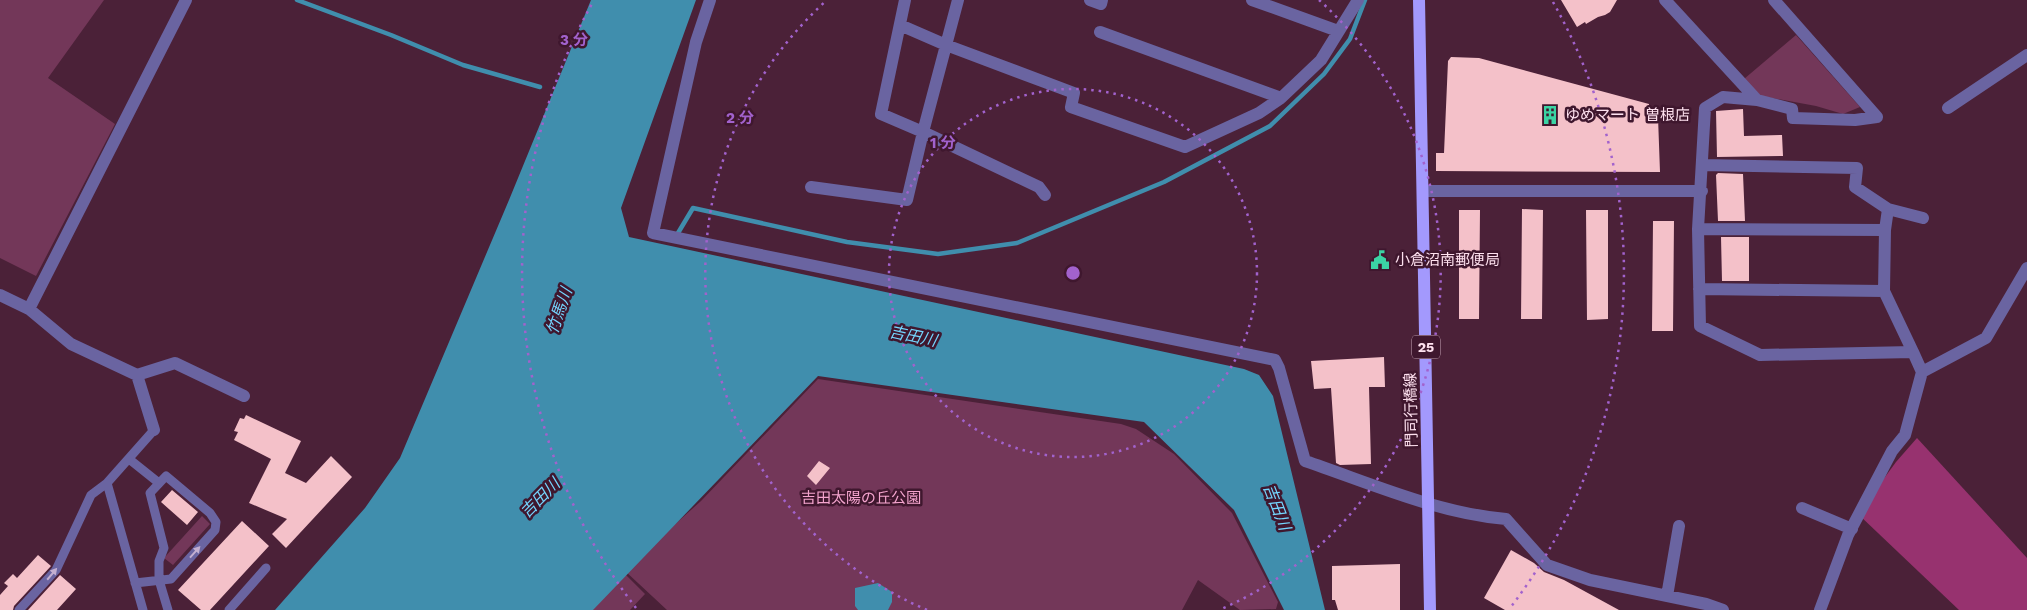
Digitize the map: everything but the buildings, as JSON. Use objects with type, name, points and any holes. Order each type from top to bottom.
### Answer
[{"type":"main road","name":"門司行橋線","points":[[1419,0],[1430,610]]},
{"type":"street","points":[[30,309],[186,0]]},
{"type":"street","points":[[710,0],[696,42],[653,233],[1275,360],[1279,368],[1305,461],[1429,503],[1481,517],[1506,519],[1547,566],[1590,580],[1667,596],[1686,605],[1723,610]]},
{"type":"street","points":[[905,0],[881,114],[1039,187],[1045,195]]},
{"type":"street","points":[[811,187],[907,200],[922,132],[958,0]]},
{"type":"street","points":[[1090,0],[1101,4],[1102,0]]},
{"type":"street","points":[[1252,0],[1338,31]]},
{"type":"street","points":[[900,25],[946,45],[1074,93],[1071,107],[1185,147],[1259,113],[1281,98],[1321,60],[1358,0]]},
{"type":"street","points":[[1665,0],[1757,100]]},
{"type":"street","points":[[1774,0],[1876,116],[1855,120],[1793,118],[1792,109],[1757,100],[1723,97],[1705,108],[1702,191],[1698,228],[1700,326],[1760,355],[1913,352]]},
{"type":"street","points":[[1100,32],[1281,98]]},
{"type":"street","points":[[1948,108],[2027,56]]},
{"type":"street","points":[[1702,165],[1857,168],[1855,188],[1888,209],[1923,218]]},
{"type":"street","points":[[1423,191],[1702,191]]},
{"type":"street","points":[[1820,610],[1852,528],[1892,451],[1904,436],[1922,372],[1884,291],[1885,230],[1888,209]]},
{"type":"street","points":[[1698,228],[1885,230]]},
{"type":"street","points":[[1922,372],[1986,338],[2023,287],[2027,268]]},
{"type":"street","points":[[1699,288],[1884,291]]},
{"type":"street","points":[[0,295],[30,309],[70,344],[137,375],[175,363],[244,396]]},
{"type":"street","points":[[137,375],[154,430]]},
{"type":"street","points":[[1802,508],[1852,528]]},
{"type":"street","points":[[1667,596],[1679,526]]},
{"type":"lane","points":[[19,610],[56,570],[90,495],[107,483],[154,430]]},
{"type":"lane","points":[[129,459],[159,483]]},
{"type":"lane","points":[[135,582],[159,580],[171,579],[215,530],[216,522],[210,513],[166,476],[150,493],[164,548],[159,561],[159,580],[168,610]]},
{"type":"lane","points":[[107,483],[143,610]]},
{"type":"lane","points":[[229,610],[266,568]]},
{"type":"green space","points":[[0,0],[104,0],[48,78],[115,124],[36,276],[0,258]]},
{"type":"green space","points":[[1796,35],[1860,107],[1843,114],[1816,106],[1761,96],[1744,79]]},
{"type":"green space","name":"吉田太陽の丘公園","points":[[818,379],[1121,424],[1136,429],[1174,454],[1232,513],[1278,602],[1276,609],[1240,610],[1198,580],[1182,610],[667,610],[624,570],[701,501]]},
{"type":"green space","points":[[202,516],[210,524],[173,565],[164,558]]},
{"type":"green space","points":[[623,572],[645,594],[630,610],[588,610]]},
{"type":"shaded area","points":[[1917,438],[2027,558],[2027,610],[1959,610],[1858,514],[1896,462]]},
{"type":"water","points":[[591,0],[696,0],[621,208],[629,237],[1244,369],[1259,375],[1273,396],[1325,610],[1284,610],[1234,510],[1144,422],[818,376],[593,610],[275,610],[365,508],[400,458]]},
{"type":"water","points":[[878,583],[892,592],[892,602],[888,610],[858,610],[855,606],[855,588]]},
{"type":"waterway","points":[[297,0],[391,35],[463,65],[540,87]]},
{"type":"waterway","points":[[678,233],[693,208],[847,242],[938,254],[1017,243],[1164,182],[1270,126],[1324,74],[1350,39],[1365,0]]},
{"type":"place","name":"ゆめマート 曽根店","points":[[1550,115]]},
{"type":"place","name":"小倉沼南郵便局","points":[[1380,260]]},
{"type":"water label","name":"竹馬川","points":[[559,311]]},
{"type":"water label","name":"吉田川","points":[[913,336]]},
{"type":"water label","name":"吉田川","points":[[540,498]]},
{"type":"water label","name":"吉田川","points":[[1277,507]]}]
